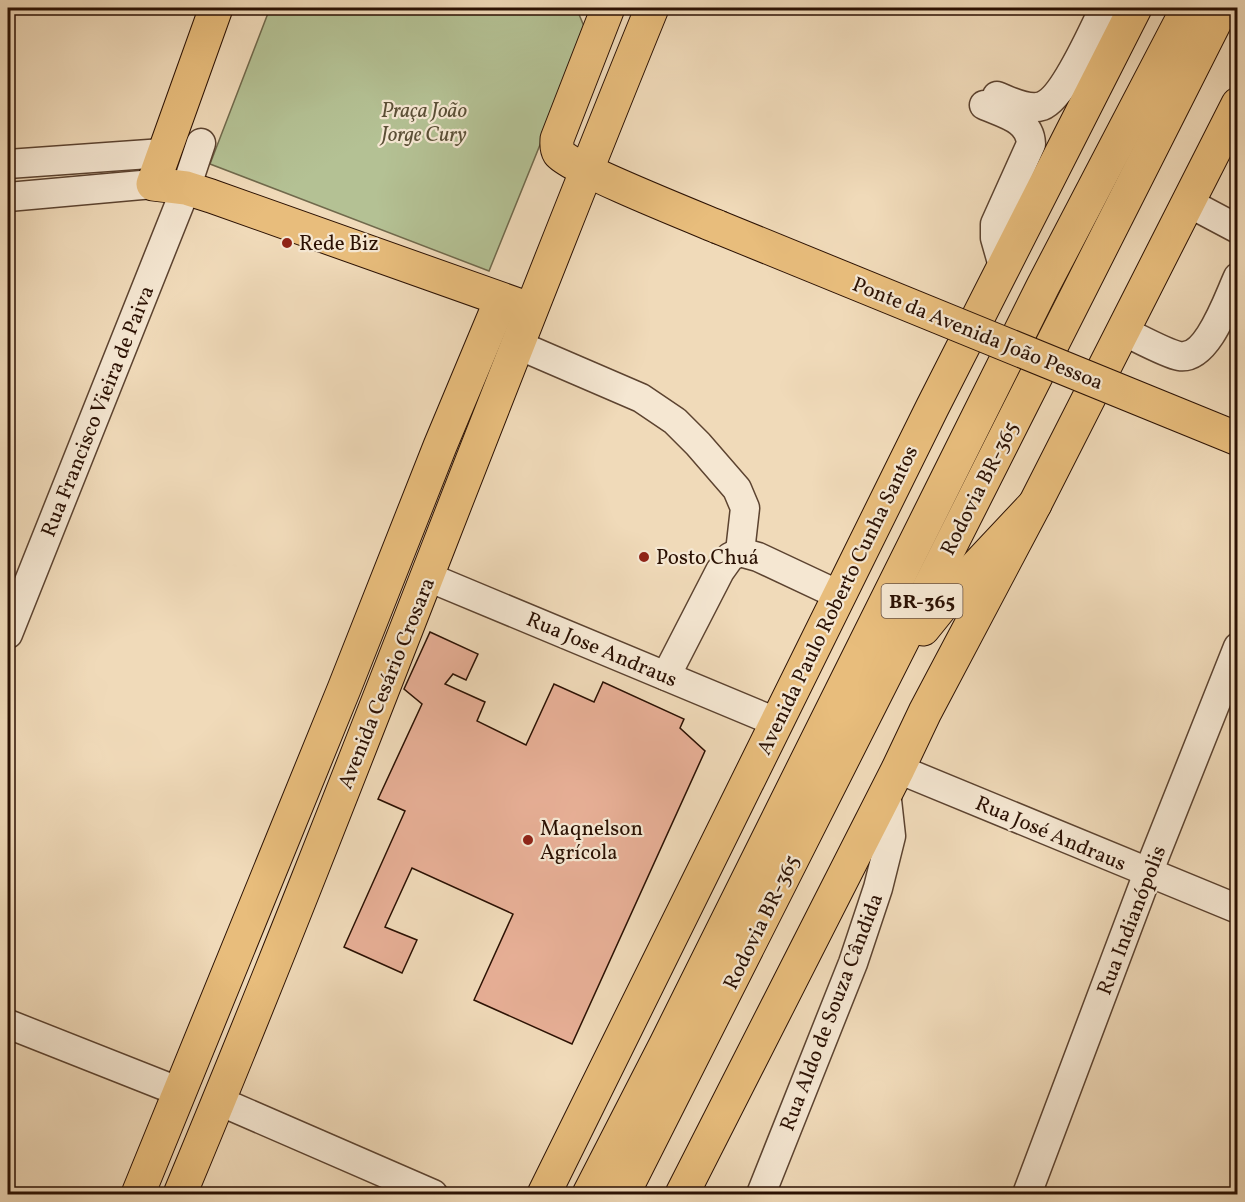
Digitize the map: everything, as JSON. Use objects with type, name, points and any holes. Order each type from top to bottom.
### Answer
[{"type":"main road","points":[[216,8],[153,184],[186,188],[516,305]]},
{"type":"main road","points":[[586,169],[564,158],[559,152],[557,139],[608,8]]},
{"type":"main road","name":"Avenida Paulo Roberto Cunha Santos","points":[[544,1194],[839,595],[1135,8]]},
{"type":"main road","name":"Rodovia BR-365","points":[[589,1194],[1043,286],[1188,8]]},
{"type":"main road","name":"Rodovia BR-365","points":[[623,1194],[1222,8]]},
{"type":"main road","name":"Avenida Cesário Crosara","points":[[138,1194],[440,446],[586,169],[643,10]]},
{"type":"main road","points":[[682,1194],[925,712],[1035,504],[1238,104]]},
{"type":"main road","name":"Ponte da Avenida João Pessoa","points":[[586,169],[718,227],[1238,439]]},
{"type":"main road","name":"Avenida Cesário Crosara","points":[[180,1194],[428,577],[518,345],[516,305]]},
{"type":"main road","points":[[875,693],[932,617],[1035,504]]},
{"type":"main road","points":[[261,894],[295,910]]},
{"type":"street","points":[[1003,266],[995,238],[995,224],[1031,144],[1030,134],[1018,121],[986,99],[1030,108],[1043,106],[1056,96],[1104,8]]},
{"type":"street","name":"Rua Francisco Vieira de Paiva","points":[[8,634],[186,188],[201,143]]},
{"type":"street","points":[[8,164],[164,153]]},
{"type":"street","points":[[8,197],[153,184]]},
{"type":"street","points":[[1187,202],[1238,229]]},
{"type":"street","points":[[1123,331],[1179,356],[1190,355],[1202,346],[1212,333],[1238,277]]},
{"type":"street","points":[[518,345],[641,398],[675,422],[698,444],[737,489],[745,508],[740,552]]},
{"type":"street","points":[[666,676],[720,571],[730,557],[740,552],[758,556],[839,595]]},
{"type":"street","name":"Rua Jose Andraus","points":[[428,577],[776,722]]},
{"type":"street","name":"Rua Indianópolis","points":[[1027,1194],[1148,873],[1234,665]]},
{"type":"street","name":"Rua José Andraus","points":[[892,780],[1148,873],[1238,909]]},
{"type":"street","name":"Rua Aldo de Souza Cândida","points":[[761,1194],[853,963],[878,888],[891,836],[892,780]]},
{"type":"street","points":[[8,1024],[180,1092]]},
{"type":"street","points":[[219,1101],[434,1194]]},
{"type":"green space","name":"Praça João Jorge Cury","points":[[270,8],[566,8],[578,12],[586,31],[489,271],[210,164]]},
{"type":"building","name":"Maqnelson Agrícola","points":[[430,632],[478,654],[466,680],[453,674],[445,684],[485,702],[477,721],[526,745],[554,684],[594,702],[603,682],[684,719],[680,728],[705,751],[572,1044],[474,1000],[513,914],[412,868],[385,927],[417,940],[402,973],[344,947],[405,811],[378,799],[422,704],[404,689]]},
{"type":"place","name":"Rede Biz","points":[[287,243]]},
{"type":"place","name":"Posto Chuá","points":[[644,557]]},
{"type":"place","name":"Maqnelson Agrícola","points":[[528,840]]}]
